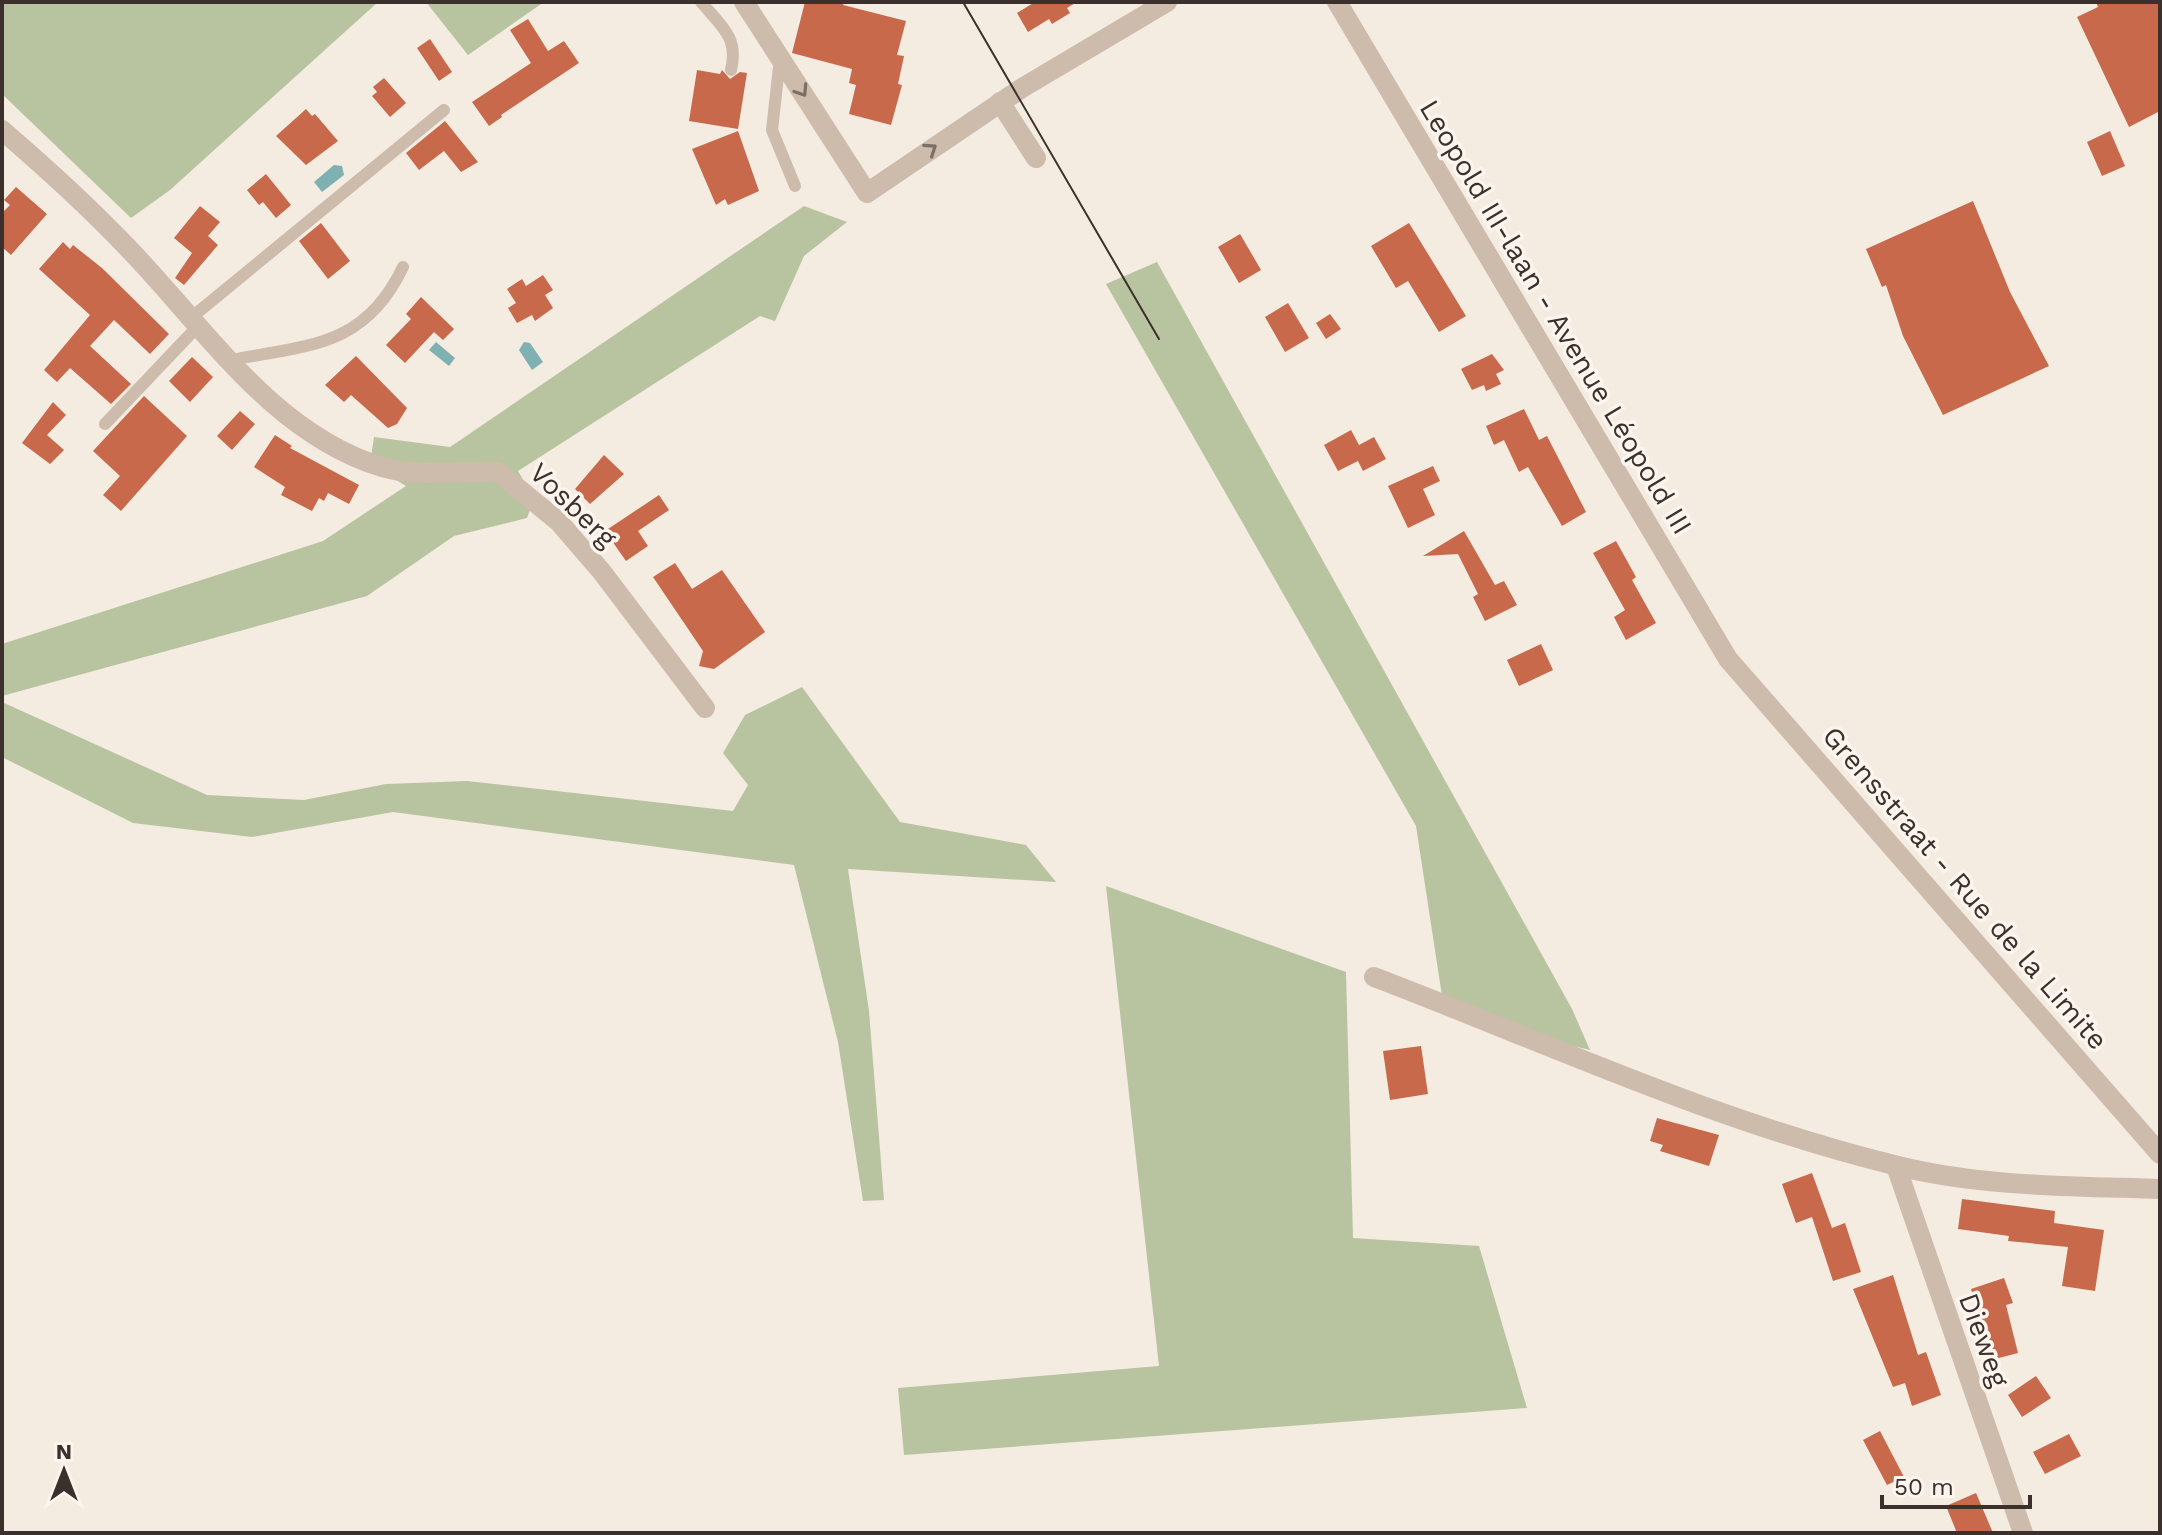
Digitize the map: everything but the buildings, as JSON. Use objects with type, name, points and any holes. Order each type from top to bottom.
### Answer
[{"type":"street","points":[[744,2],[867,193],[1000,102],[1167,2]]},
{"type":"street","name":"Leopold III-laan - Avenue Léopold III","points":[[1337,2],[1728,659]]},
{"type":"street","points":[[1000,102],[1036,158]]},
{"type":"street","name":"Vosberg","points":[[2,130],[126,246],[287,417],[320,441],[385,468],[430,473],[498,472],[559,522],[602,572],[705,708]]},
{"type":"street","name":"Grensstraat - Rue de la Limite","points":[[1728,659],[2160,1154]]},
{"type":"street","points":[[1374,977],[1566,1050],[1607,1072],[1748,1123],[1896,1166],[2044,1185],[2160,1189]]},
{"type":"street","name":"Dieweg","points":[[1896,1166],[2023,1533]]},
{"type":"lane","points":[[704,3],[731,38],[736,52],[731,70]]},
{"type":"lane","points":[[780,58],[772,130],[795,186]]},
{"type":"lane","points":[[105,424],[195,321],[444,110]]},
{"type":"lane","points":[[231,360],[307,346],[347,331],[375,313],[389,296],[403,267]]},
{"type":"green space","points":[[2,2],[378,2],[170,190],[131,218],[2,94]]},
{"type":"green space","points":[[426,2],[544,2],[468,55]]},
{"type":"green space","points":[[804,206],[847,222],[804,256],[775,321],[760,316],[518,471],[534,499],[527,518],[454,536],[367,596],[2,696],[2,644],[323,541],[406,486],[370,464],[374,437],[450,447]]},
{"type":"green space","points":[[1157,262],[1572,1009],[1590,1050],[1557,1042],[1442,996],[1416,826],[1106,284]]},
{"type":"green space","points":[[802,687],[900,822],[1026,845],[1056,882],[848,869],[869,1011],[884,1200],[863,1201],[838,1042],[794,865],[393,812],[252,837],[133,823],[2,757],[2,702],[207,795],[304,800],[386,784],[467,781],[733,811],[748,785],[723,753],[745,715]]},
{"type":"green space","points":[[1106,886],[1346,972],[1353,1238],[1479,1246],[1527,1408],[904,1455],[898,1388],[1159,1366]]},
{"type":"water","points":[[334,165],[342,166],[344,175],[322,192],[314,182]]},
{"type":"water","points":[[436,342],[455,358],[449,366],[429,350]]},
{"type":"water","points":[[524,342],[530,343],[543,362],[532,370],[519,350]]},
{"type":"tram line","points":[[963,2],[1159,339]]}]
